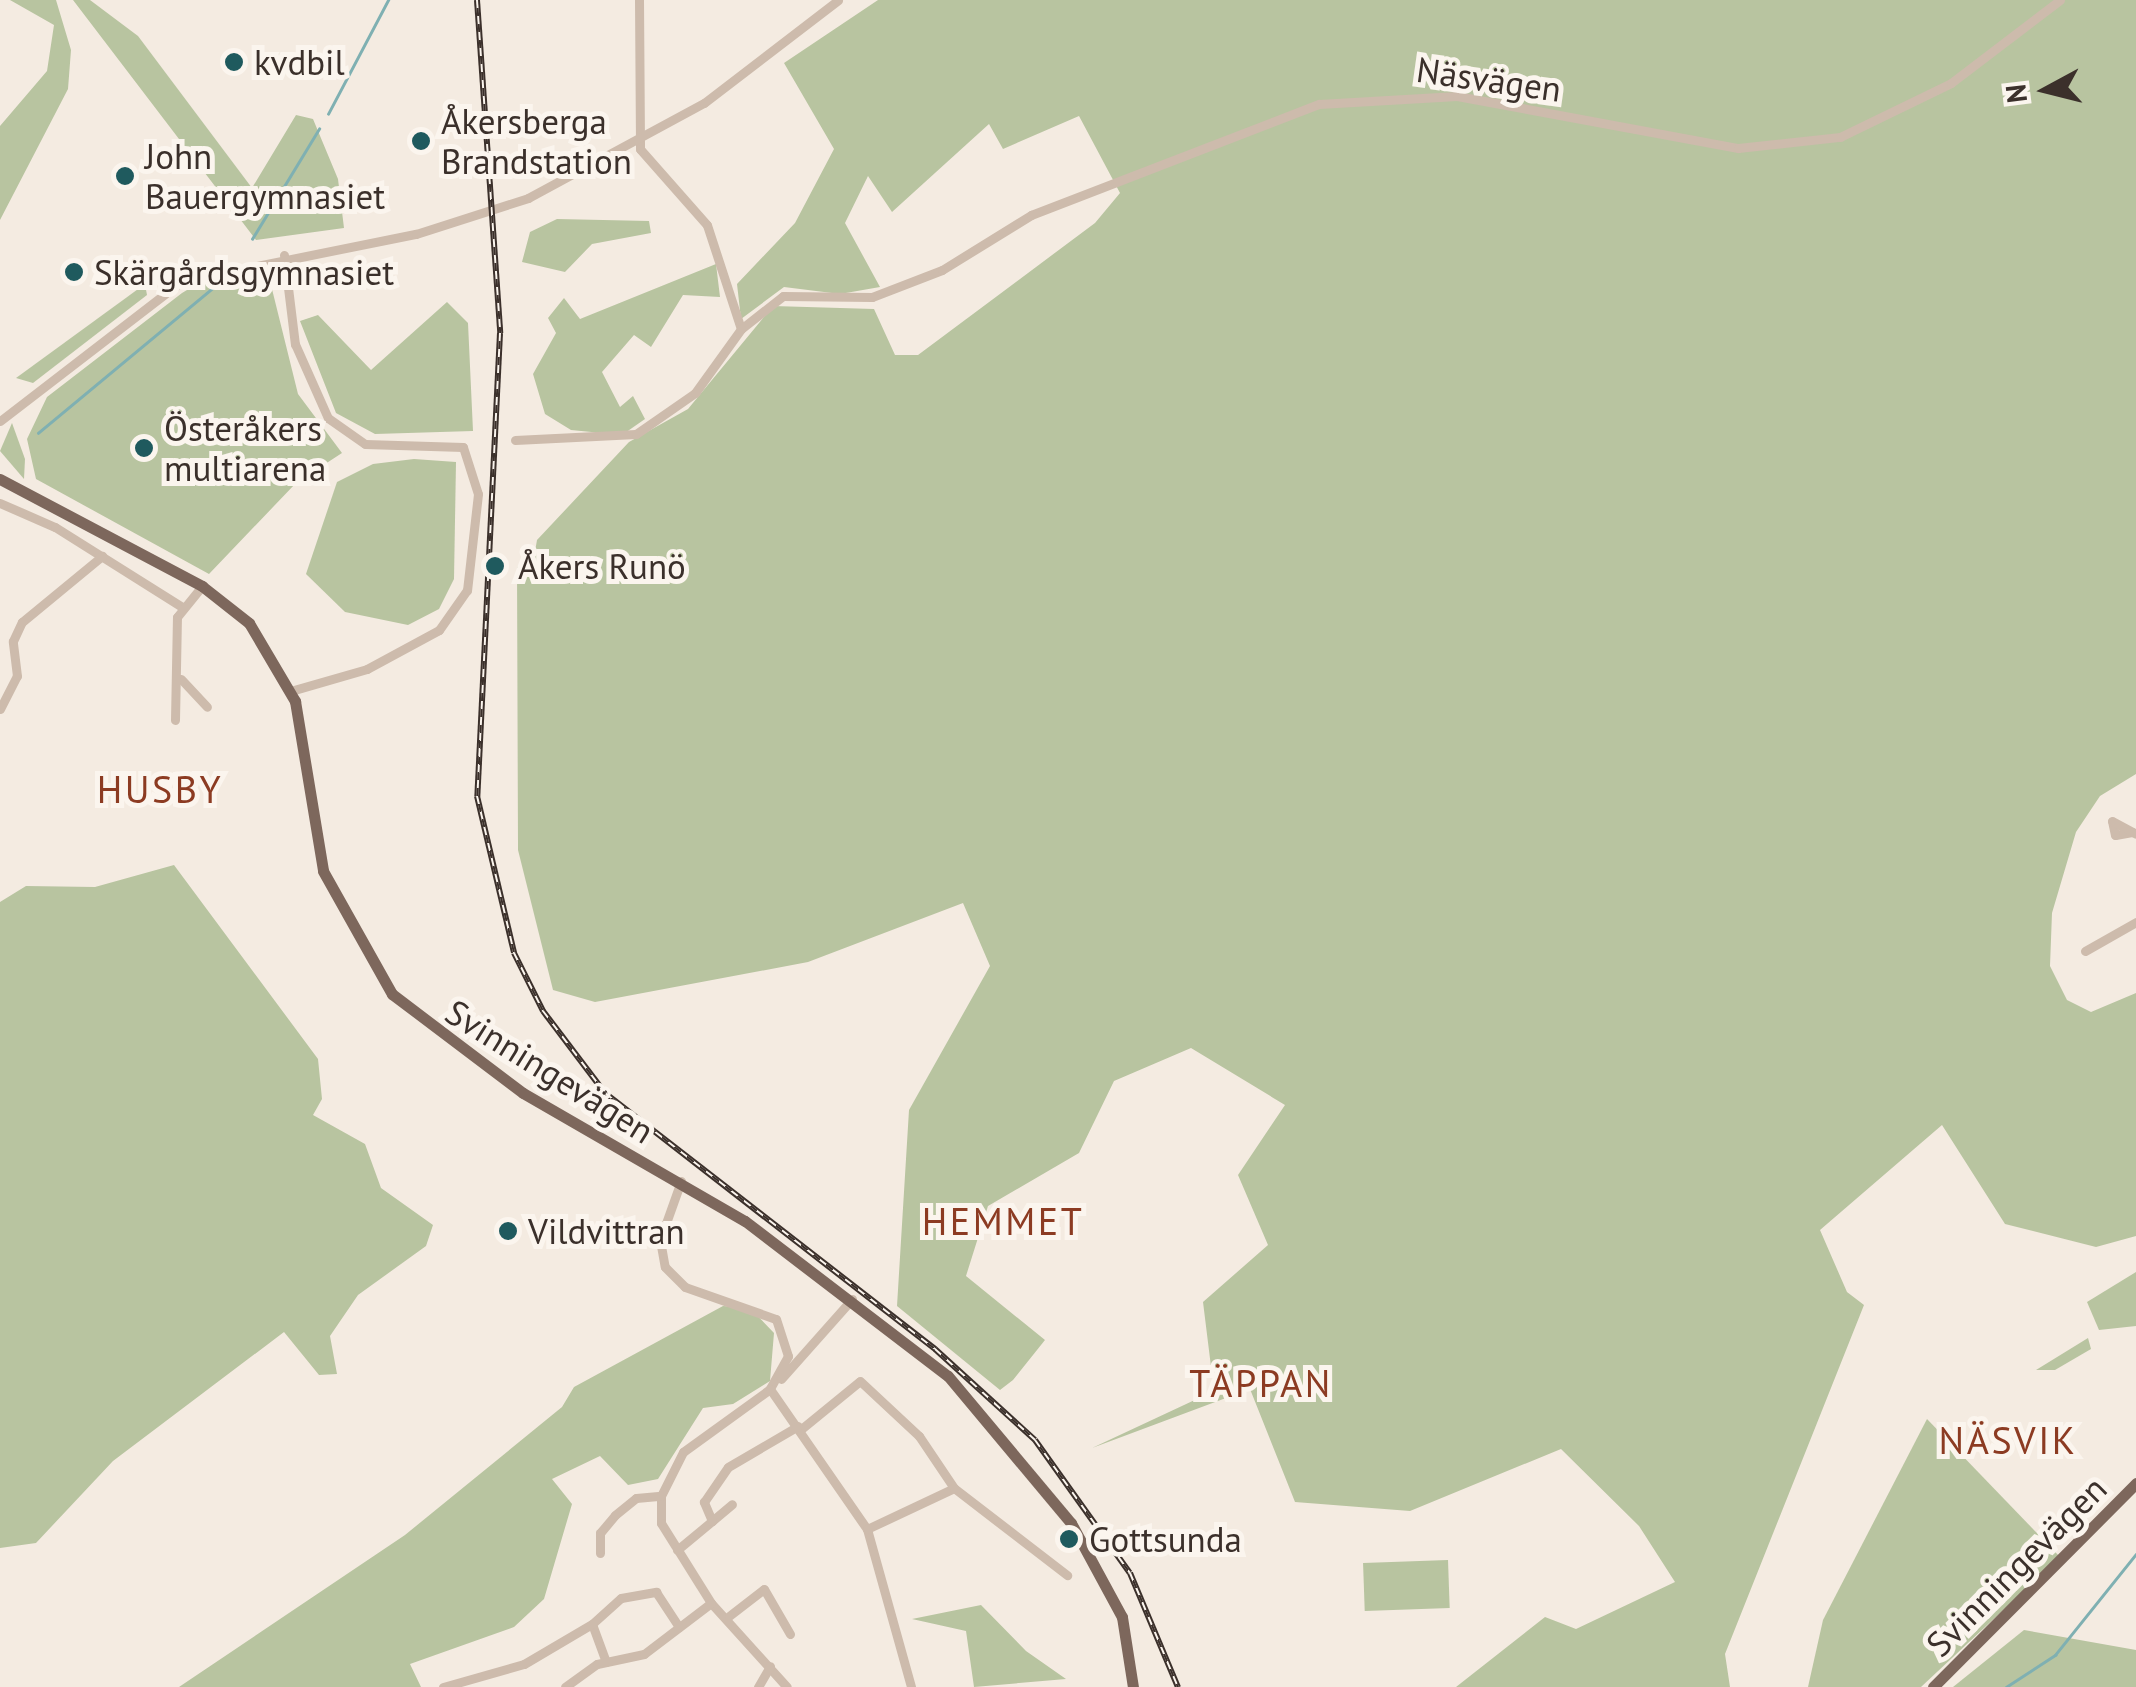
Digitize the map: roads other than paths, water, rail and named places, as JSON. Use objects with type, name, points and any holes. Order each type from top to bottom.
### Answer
[{"type":"main road","name":"Svinningevägen","points":[[0,479],[202,586],[249,623],[291,691],[323,871],[392,994],[478,1064],[681,1181],[852,1300],[948,1376],[1071,1523],[1122,1617],[1133,1687]]},
{"type":"main road","name":"Svinningevägen","points":[[1934,1687],[2136,1483]]},
{"type":"street","points":[[638,0],[638,140],[708,226],[741,329]]},
{"type":"street","points":[[0,421],[182,281],[284,255],[468,220],[638,140],[704,104],[838,0]]},
{"type":"street","name":"Näsvägen","points":[[515,440],[636,434],[695,394],[741,329],[783,296],[872,297],[907,284],[1031,215],[1319,104],[1457,96],[1738,148],[1840,137],[1951,83],[2060,0]]},
{"type":"street","points":[[284,255],[295,344],[328,418],[365,444],[463,447],[478,494],[467,590],[439,630],[367,669],[291,691]]},
{"type":"street","points":[[0,504],[102,556],[182,607]]},
{"type":"street","points":[[0,709],[17,676],[13,642],[22,622],[102,556]]},
{"type":"street","points":[[175,720],[182,607],[202,586]]},
{"type":"street","points":[[180,672],[206,707]]},
{"type":"street","points":[[2085,952],[2136,922]]},
{"type":"street","points":[[681,1181],[660,1260],[685,1287],[776,1319],[787,1342],[779,1380]]},
{"type":"street","points":[[787,1687],[729,1616],[711,1603],[676,1550],[661,1523],[661,1496],[696,1438],[770,1389],[852,1300]]},
{"type":"street","points":[[712,1521],[704,1502],[728,1467],[799,1428],[860,1380],[919,1436],[954,1488],[1067,1576]]},
{"type":"street","points":[[770,1389],[867,1529],[911,1687]]},
{"type":"street","points":[[867,1529],[954,1488]]},
{"type":"street","points":[[600,1553],[600,1533],[614,1514],[636,1498],[661,1496]]},
{"type":"street","points":[[676,1550],[732,1504]]},
{"type":"street","points":[[443,1687],[524,1664],[646,1588],[680,1626]]},
{"type":"street","points":[[729,1616],[764,1589],[790,1634]]},
{"type":"street","points":[[565,1687],[606,1662],[644,1654],[711,1603]]},
{"type":"street","points":[[592,1624],[606,1662]]},
{"type":"street","points":[[758,1687],[770,1666]]},
{"type":"waterway","points":[[328,114],[388,0]]},
{"type":"waterway","points":[[252,239],[319,129]]},
{"type":"waterway","points":[[38,433],[225,278]]},
{"type":"waterway","points":[[2006,1687],[2055,1655],[2136,1554]]},
{"type":"railway","points":[[477,0],[500,333],[477,796],[514,953],[543,1011],[605,1093],[935,1349],[1035,1440],[1130,1573],[1178,1687]]},
{"type":"place","name":"kvdbil","points":[[234,62]]},
{"type":"place","name":"Åkersberga Brandstation","points":[[421,141]]},
{"type":"place","name":"John Bauergymnasiet","points":[[125,176]]},
{"type":"place","name":"Skärgårdsgymnasiet","points":[[74,272]]},
{"type":"place","name":"Österåkers multiarena","points":[[144,448]]},
{"type":"place","name":"Åkers Runö","points":[[495,566]]},
{"type":"place","name":"Vildvittran","points":[[508,1231]]},
{"type":"place","name":"Gottsunda","points":[[1069,1539]]},
{"type":"district","name":"HUSBY","points":[[160,789]]},
{"type":"district","name":"HEMMET","points":[[1003,1221]]},
{"type":"district","name":"TÄPPAN","points":[[1261,1383]]},
{"type":"district","name":"NÄSVIK","points":[[2008,1440]]}]
